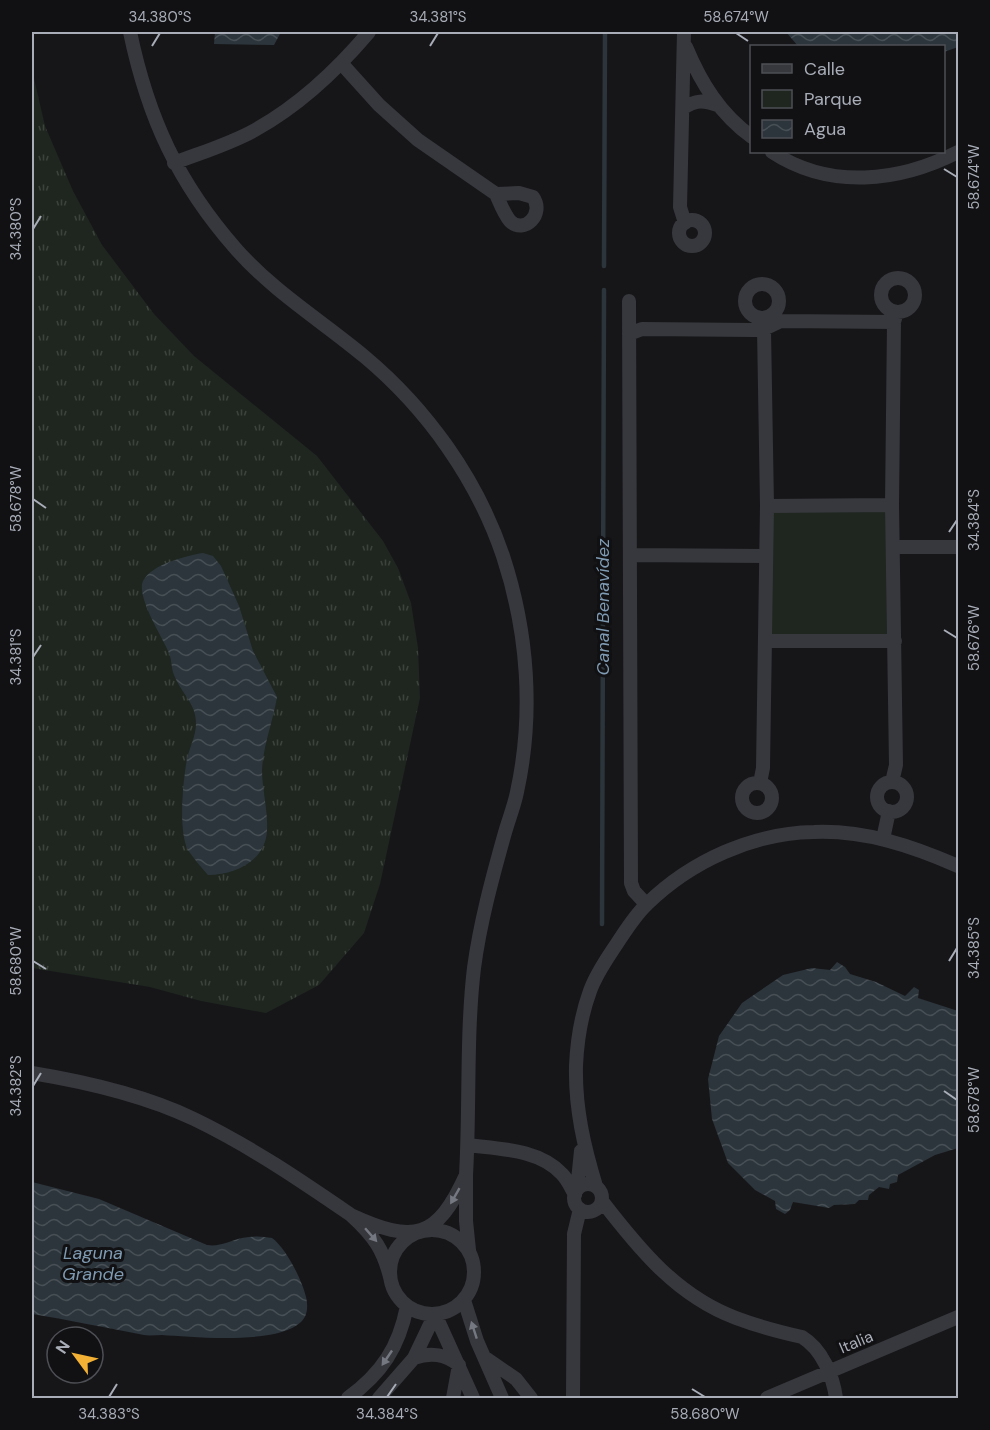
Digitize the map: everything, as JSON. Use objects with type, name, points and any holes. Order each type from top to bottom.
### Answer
[{"type":"street","points":[[130,32],[137,67],[174,163],[204,210],[238,251],[271,285],[363,356],[411,401],[448,448],[470,482],[490,522],[503,556],[515,601],[525,658],[527,704],[517,794],[487,903],[475,966],[470,1018],[466,1175],[466,1221],[469,1251]]},
{"type":"street","points":[[174,163],[254,131],[313,90],[342,64],[369,32]]},
{"type":"street","points":[[684,37],[701,80],[717,105],[750,135]]},
{"type":"street","points":[[684,37],[680,207],[685,223]]},
{"type":"street","points":[[342,64],[379,105],[411,134],[456,168],[496,194]]},
{"type":"street","points":[[684,108],[695,102],[704,101],[717,105]]},
{"type":"street","points":[[774,153],[802,167],[822,173],[869,178],[908,172],[932,165],[958,152]]},
{"type":"street","points":[[629,301],[631,883],[634,891],[646,904]]},
{"type":"street","points":[[629,334],[642,329],[754,330],[763,323],[781,321],[895,317],[892,505],[896,765],[892,782]]},
{"type":"street","points":[[760,783],[763,768],[767,506],[763,323]]},
{"type":"street","points":[[767,506],[892,505]]},
{"type":"street","points":[[894,547],[958,547]]},
{"type":"street","points":[[630,555],[766,556]]},
{"type":"street","points":[[765,640],[895,641]]},
{"type":"street","points":[[892,782],[901,785],[907,797],[904,806],[889,811],[879,804],[878,794],[883,786],[892,782]]},
{"type":"street","points":[[883,839],[889,811]]},
{"type":"street","points":[[836,1398],[823,1359],[810,1342],[733,1317],[689,1293],[671,1280],[633,1241],[602,1201],[582,1137],[577,1103],[576,1064],[590,991],[628,927],[646,904],[681,876],[708,859],[754,841],[813,831],[841,832],[883,839],[923,851],[958,866]]},
{"type":"street","points":[[32,1073],[97,1086],[139,1098],[193,1119],[236,1141],[289,1172],[351,1215],[377,1242],[386,1259],[391,1281],[400,1299],[407,1306],[416,1311],[435,1314],[456,1307],[464,1300],[471,1288],[474,1263],[469,1251],[460,1240],[448,1233],[435,1230],[391,1229],[351,1215]]},
{"type":"street","points":[[582,1137],[575,1203],[580,1209],[593,1211],[602,1201]]},
{"type":"street","points":[[468,1145],[516,1152],[544,1161],[564,1175],[576,1192]]},
{"type":"street","points":[[391,1281],[390,1268],[393,1256],[400,1245],[409,1237],[434,1223],[457,1195],[466,1175]]},
{"type":"street","points":[[576,1192],[584,1185],[596,1186]]},
{"type":"street","points":[[573,1398],[574,1234],[580,1209]]},
{"type":"street","points":[[464,1300],[502,1398]]},
{"type":"street","points":[[348,1398],[362,1388],[375,1374],[396,1344],[407,1306]]},
{"type":"street","points":[[379,1398],[414,1358],[435,1314]]},
{"type":"street","points":[[435,1314],[473,1398]]},
{"type":"street","name":"Italia","points":[[767,1398],[958,1317]]},
{"type":"street","points":[[414,1358],[433,1354],[451,1359],[459,1365]]},
{"type":"street","points":[[484,1356],[516,1379],[531,1398]]},
{"type":"street","points":[[453,1398],[459,1365]]},
{"type":"green space","points":[[32,70],[45,126],[73,191],[102,245],[154,314],[194,356],[317,456],[383,541],[398,568],[411,603],[418,648],[420,698],[380,884],[364,933],[319,985],[266,1013],[201,1001],[150,987],[32,968]]},
{"type":"green space","points":[[892,505],[895,641],[765,641],[767,506]]},
{"type":"water","points":[[215,32],[281,32],[274,45],[214,44]]},
{"type":"water","points":[[786,32],[958,32],[958,47],[945,52],[945,45],[797,45]]},
{"type":"water","points":[[203,553],[213,556],[221,566],[239,606],[253,651],[277,697],[262,770],[267,822],[265,841],[255,858],[247,864],[228,872],[208,875],[188,850],[183,831],[184,780],[196,718],[174,675],[169,653],[151,617],[142,588],[147,575],[161,565]]},
{"type":"water","points":[[837,962],[850,974],[876,982],[905,996],[914,987],[919,990],[918,998],[958,1011],[958,1148],[935,1155],[898,1175],[897,1182],[890,1184],[889,1189],[879,1187],[869,1195],[868,1200],[859,1200],[855,1204],[834,1205],[829,1208],[793,1202],[790,1210],[785,1214],[776,1209],[775,1201],[755,1190],[728,1163],[712,1119],[708,1079],[719,1036],[742,1003],[783,975],[812,968],[830,970]]},
{"type":"water","name":"Laguna Grande","points":[[32,1182],[99,1199],[207,1245],[250,1237],[272,1238],[293,1265],[307,1303],[305,1317],[289,1329],[274,1334],[234,1338],[146,1335],[105,1327],[105,1325],[92,1325],[32,1314]]},
{"type":"waterway","name":"Canal Benavídez","points":[[604,266],[605,32]]},
{"type":"waterway","name":"Canal Benavídez","points":[[602,924],[604,290]]}]
